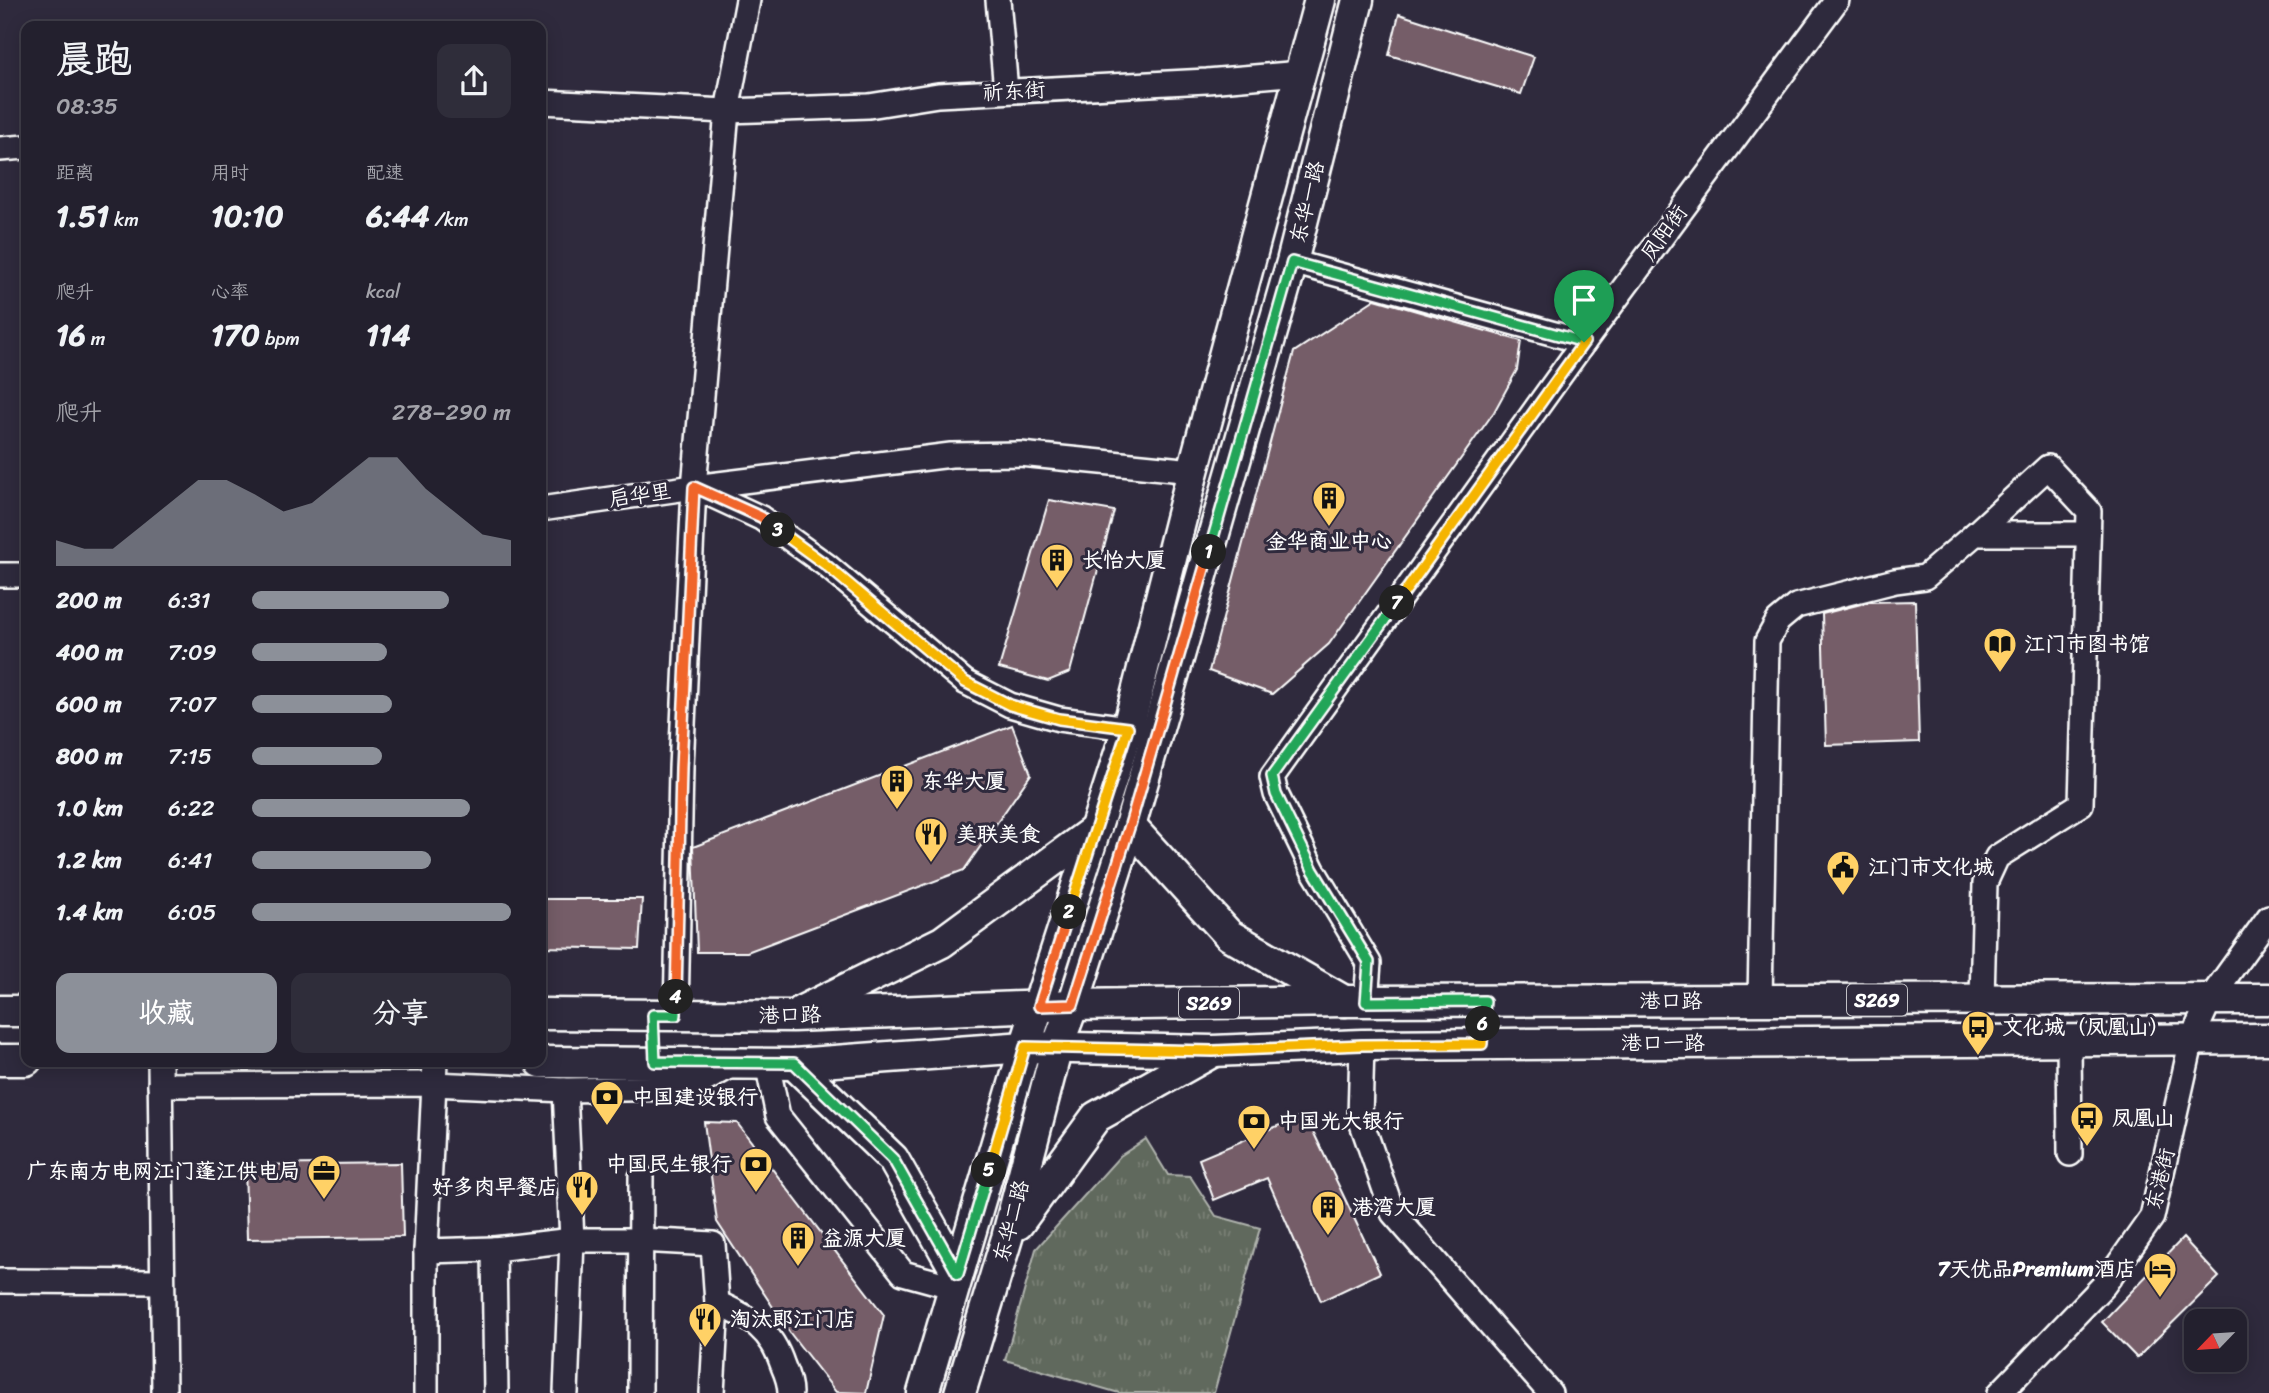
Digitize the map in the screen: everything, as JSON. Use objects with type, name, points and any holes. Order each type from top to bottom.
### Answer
[{"type":"main road","name":"东华一路","points":[[1025,1047],[1128,728],[1193,471],[1320,0]]},
{"type":"main road","name":"东华一路","points":[[1057,1047],[1130,825],[1292,262],[1358,0]]},
{"type":"main road","points":[[1130,825],[1229,935],[1355,1002]]},
{"type":"main road","points":[[793,1016],[942,942],[1096,830]]},
{"type":"main road","name":"港口路","points":[[1073,1005],[2269,999]]},
{"type":"main road","points":[[1482,1044],[1485,1001]]},
{"type":"main road","name":"S269","points":[[1039,1006],[1073,1005]]},
{"type":"main road","name":"港口路","points":[[546,1014],[793,1016],[1039,1006]]},
{"type":"main road","points":[[0,1011],[21,1011]]},
{"type":"main road","points":[[655,1062],[665,1015]]},
{"type":"main road","name":"港口一路","points":[[1057,1047],[1213,1051],[1362,1045],[2269,1039]]},
{"type":"main road","name":"东华二路","points":[[923,1393],[1025,1047]]},
{"type":"main road","name":"S269","points":[[546,1062],[780,1063],[1057,1047]]},
{"type":"main road","name":"东华二路","points":[[960,1393],[1007,1238],[1057,1047]]},
{"type":"main road","points":[[1007,1238],[1096,1117],[1213,1051]]},
{"type":"main road","points":[[0,1060],[21,1060]]},
{"type":"main road","points":[[684,1088],[729,1063]]},
{"type":"main road","points":[[780,1063],[893,1159],[956,1280]]},
{"type":"street","points":[[665,1015],[681,768],[694,487],[727,111],[748,0]]},
{"type":"street","points":[[998,0],[1006,91]]},
{"type":"street","name":"凤阳街","points":[[1355,1002],[1369,962],[1313,870],[1276,794],[1272,776],[1584,342],[1837,0]]},
{"type":"street","name":"祈东街","points":[[546,102],[727,111],[869,106],[938,95],[1301,72]]},
{"type":"street","points":[[0,149],[21,147]]},
{"type":"street","points":[[1292,262],[1584,342]]},
{"type":"street","points":[[694,487],[951,455],[1020,454],[1193,471]]},
{"type":"street","points":[[1760,1000],[1767,641],[1778,621],[1796,606],[1895,581],[1925,577],[2048,467],[2089,512],[2081,803],[1997,857],[1985,883],[1982,999]]},
{"type":"street","name":"启华里","points":[[546,508],[694,487],[761,517],[826,565],[965,682],[1010,705],[1059,719],[1128,728]]},
{"type":"street","points":[[1975,534],[2088,534]]},
{"type":"street","points":[[0,575],[21,575]]},
{"type":"street","name":"东港街","points":[[2000,1393],[2104,1285],[2152,1217],[2192,1039],[2210,999],[2269,917]]},
{"type":"street","points":[[2069,1040],[2070,1154]]},
{"type":"street","points":[[1362,1045],[1360,1118],[1393,1213],[1550,1393]]},
{"type":"street","points":[[780,1063],[778,1116],[903,1273],[956,1280]]},
{"type":"street","points":[[164,1393],[160,1074],[434,1073],[565,1090],[684,1088]]},
{"type":"street","points":[[426,1393],[426,1251],[434,1073]]},
{"type":"street","points":[[565,1090],[572,1240],[566,1393]]},
{"type":"street","points":[[640,1393],[641,1177]]},
{"type":"street","points":[[426,1251],[494,1249],[572,1240],[713,1244],[717,1303],[712,1393]]},
{"type":"street","points":[[494,1249],[496,1393]]},
{"type":"street","points":[[0,1281],[162,1282]]},
{"type":"street","points":[[717,1303],[747,1316],[768,1334],[779,1354],[790,1393]]},
{"type":"green space","points":[[1146,1139],[1168,1175],[1190,1176],[1216,1216],[1260,1228],[1214,1393],[1119,1393],[1005,1360],[1036,1249],[1120,1156]]},
{"type":"building","points":[[1399,14],[1534,57],[1521,94],[1389,55]]},
{"type":"building","name":"金华商业中心","points":[[1375,299],[1521,341],[1517,370],[1494,412],[1329,644],[1272,694],[1209,671],[1294,352]]},
{"type":"building","name":"长怡大厦","points":[[1049,500],[1114,511],[1070,672],[1048,681],[999,668]]},
{"type":"building","points":[[1915,601],[1919,742],[1826,745],[1822,614],[1869,602]]},
{"type":"building","name":"东华大厦","points":[[1012,725],[1031,774],[964,870],[747,952],[697,952],[693,847]]},
{"type":"building","points":[[546,899],[642,899],[639,949],[546,947]]},
{"type":"building","name":"港湾大厦","points":[[1299,1117],[1311,1127],[1380,1273],[1321,1301],[1267,1178],[1214,1200],[1199,1159]]},
{"type":"building","name":"益源大厦","points":[[704,1122],[737,1123],[884,1315],[866,1393],[836,1392],[790,1333],[717,1222]]},
{"type":"building","name":"广东南方电网江门蓬江供电局","points":[[401,1163],[403,1237],[247,1239],[245,1165]]},
{"type":"building","name":"7天优品Premium酒店","points":[[2183,1238],[2219,1277],[2137,1358],[2102,1322]]},
{"type":"place","name":"金华商业中心","points":[[1329,528]]},
{"type":"place","name":"长怡大厦","points":[[1057,590]]},
{"type":"place","name":"江门市图书馆","points":[[2000,674]]},
{"type":"place","name":"东华大厦","points":[[897,811]]},
{"type":"place","name":"美联美食","points":[[931,864]]},
{"type":"place","name":"江门市文化城","points":[[1843,897]]},
{"type":"place","name":"文化城（凤凰山）","points":[[1978,1057]]},
{"type":"place","name":"中国建设银行","points":[[607,1127]]},
{"type":"place","name":"凤凰山","points":[[2087,1148]]},
{"type":"place","name":"中国光大银行","points":[[1254,1151]]},
{"type":"place","name":"中国民生银行","points":[[756,1194]]},
{"type":"place","name":"广东南方电网江门蓬江供电局","points":[[324,1201]]},
{"type":"place","name":"好多肉早餐店","points":[[582,1217]]},
{"type":"place","name":"港湾大厦","points":[[1328,1237]]},
{"type":"place","name":"益源大厦","points":[[798,1268]]},
{"type":"place","name":"7天优品Premium酒店","points":[[2160,1299]]},
{"type":"place","name":"淘汰郎江门店","points":[[705,1349]]},
{"type":"route","points":[[1292,262],[1584,342],[1272,776],[1276,794],[1313,870],[1369,962],[1366,1002],[1485,1001],[1482,1044],[1362,1045],[1213,1051],[1025,1047],[958,1274],[893,1159],[794,1063],[655,1062],[653,1015],[676,1015],[681,768],[694,487],[761,517],[826,565],[965,682],[1010,705],[1059,719],[1128,728],[1039,1006],[1073,1005],[1130,825],[1292,262]]}]
